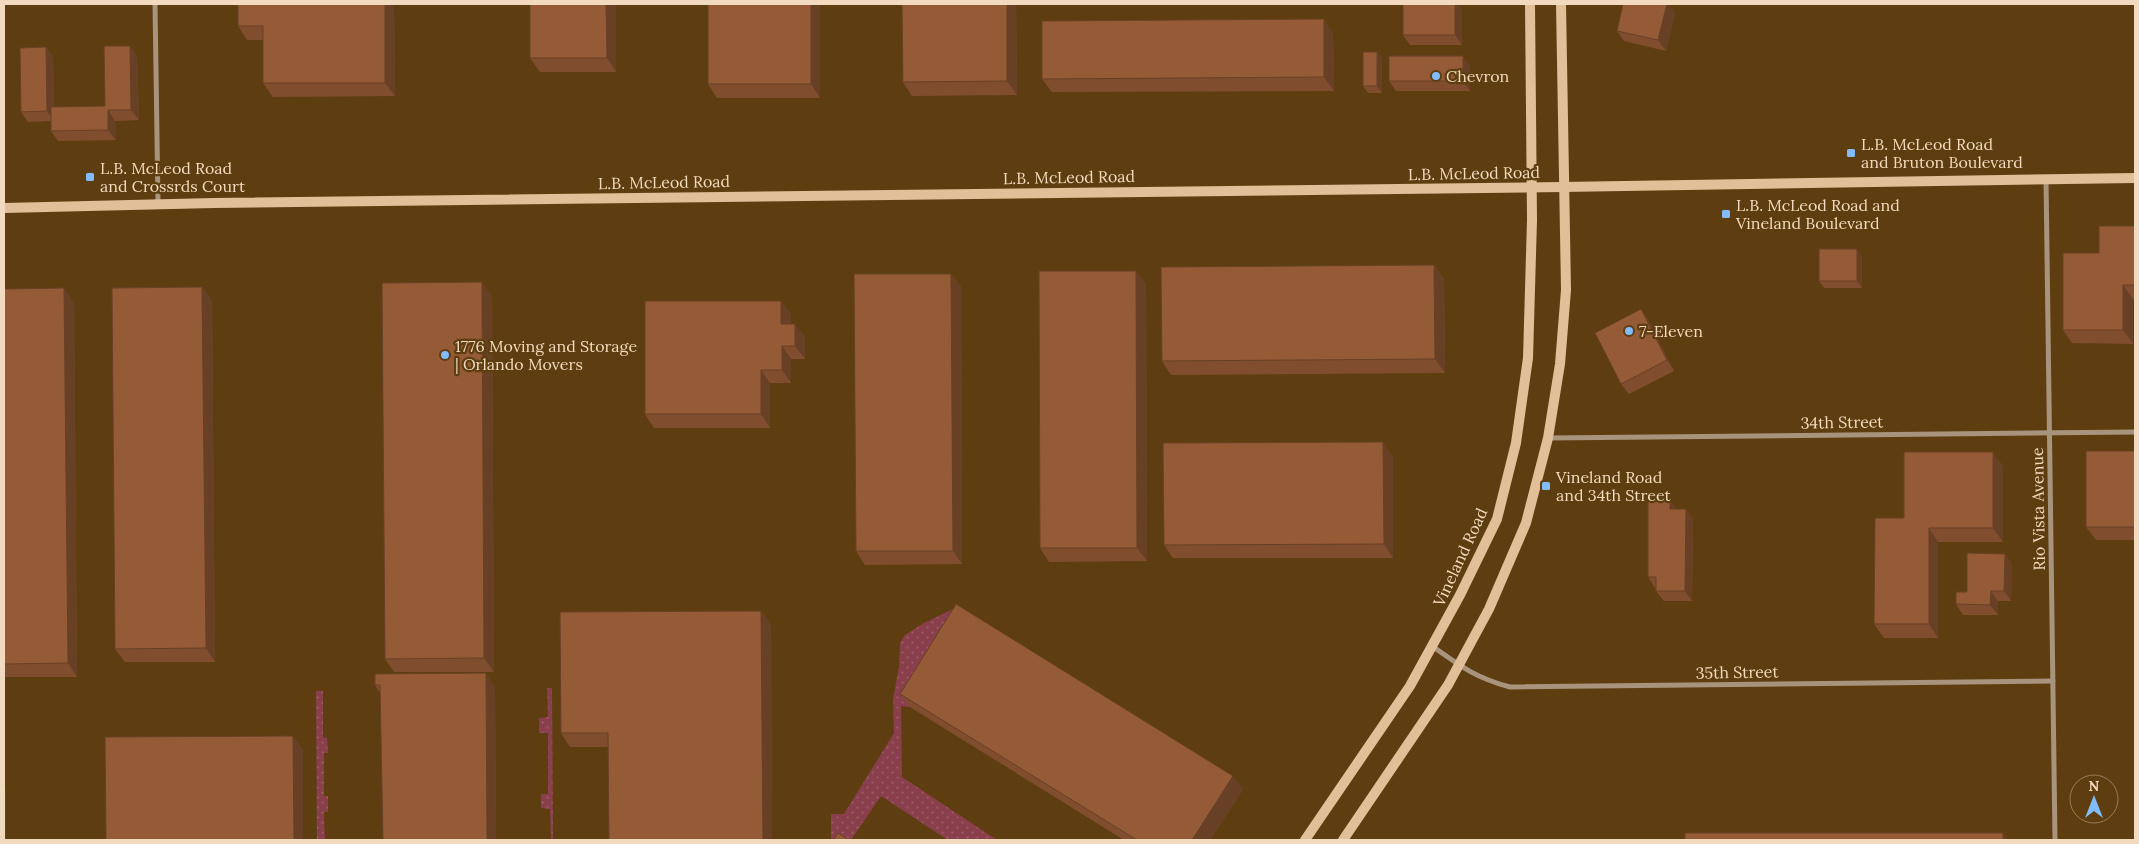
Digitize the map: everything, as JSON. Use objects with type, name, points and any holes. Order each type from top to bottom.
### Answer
[{"type":"street","points":[[155,4],[158,204]]},
{"type":"street","name":"Vineland Road","points":[[1305,840],[1410,686],[1460,595],[1497,519],[1516,442],[1528,358],[1532,187],[1530,4]]},
{"type":"street","points":[[1343,840],[1448,685],[1489,609],[1526,523],[1548,438],[1560,364],[1566,290],[1562,187],[1561,4]]},
{"type":"street","name":"Rio Vista Avenue","points":[[2046,178],[2055,840]]},
{"type":"street","name":"L.B. McLeod Road","points":[[4,208],[158,204],[2135,178]]},
{"type":"street","name":"34th Street","points":[[1548,438],[2135,432]]},
{"type":"street","name":"35th Street","points":[[1432,646],[1458,666],[1485,681],[1510,687],[2053,682]]},
{"type":"shaded area","points":[[957,607],[966,618],[910,707],[901,706],[902,777],[997,840],[948,840],[881,796],[851,840],[831,840],[831,814],[844,814],[894,733],[893,699],[899,667],[900,643],[905,635],[924,623]]},
{"type":"shaded area","points":[[547,688],[552,688],[553,840],[551,840],[550,809],[541,808],[541,794],[548,794],[548,733],[539,733],[539,718],[548,717]]},
{"type":"shaded area","points":[[316,691],[323,691],[323,737],[327,738],[328,753],[324,753],[324,796],[328,796],[328,812],[324,812],[325,840],[317,840]]},
{"type":"building","points":[[238,4],[385,4],[385,83],[263,83],[263,26],[238,26]]},
{"type":"building","points":[[530,4],[606,4],[607,58],[530,58]]},
{"type":"building","points":[[708,4],[811,4],[811,84],[708,84]]},
{"type":"building","points":[[902,4],[1007,4],[1007,81],[903,82]]},
{"type":"building","points":[[1403,4],[1455,4],[1455,35],[1403,35]]},
{"type":"building","points":[[1623,4],[1667,4],[1658,40],[1617,31]]},
{"type":"building","points":[[1324,19],[1324,77],[1042,79],[1042,21]]},
{"type":"building","points":[[104,46],[130,46],[131,110],[108,110],[108,130],[51,131],[51,107],[105,106]]},
{"type":"building","points":[[46,47],[47,111],[21,112],[20,48]]},
{"type":"building","points":[[1363,52],[1377,52],[1377,86],[1363,86]]},
{"type":"building","points":[[1389,56],[1463,56],[1463,81],[1389,81]]},
{"type":"building","points":[[2099,226],[2135,226],[2135,285],[2123,285],[2123,330],[2063,330],[2063,253],[2099,253]]},
{"type":"building","points":[[1819,249],[1857,249],[1857,281],[1819,281]]},
{"type":"building","points":[[1434,265],[1435,359],[1162,361],[1161,267]]},
{"type":"building","points":[[1039,271],[1136,271],[1137,548],[1040,548]]},
{"type":"building","points":[[854,274],[951,274],[953,551],[856,551]]},
{"type":"building","points":[[482,282],[484,658],[385,659],[382,283]]},
{"type":"building","points":[[202,287],[206,648],[115,649],[112,288]]},
{"type":"building","points":[[64,288],[68,663],[4,664],[4,289]]},
{"type":"building","points":[[645,301],[781,301],[781,324],[795,324],[795,346],[782,346],[782,370],[761,370],[761,414],[645,414]]},
{"type":"building","points":[[1641,309],[1667,360],[1621,384],[1595,333]]},
{"type":"building","points":[[1383,442],[1384,544],[1164,545],[1163,443]]},
{"type":"building","points":[[2086,451],[2135,451],[2135,527],[2086,527]]},
{"type":"building","points":[[1904,452],[1993,452],[1993,528],[1929,528],[1929,624],[1874,624],[1875,518],[1904,518]]},
{"type":"building","points":[[1648,501],[1670,501],[1670,509],[1686,509],[1685,591],[1656,591],[1656,577],[1648,577]]},
{"type":"building","points":[[1967,553],[2005,554],[2004,591],[1991,591],[1990,605],[1956,604],[1956,592],[1967,592]]},
{"type":"building","points":[[956,604],[1233,776],[1192,840],[1137,840],[900,694]]},
{"type":"building","points":[[761,611],[763,840],[609,840],[608,733],[561,733],[560,612]]},
{"type":"building","points":[[486,673],[487,840],[383,840],[380,685],[375,685],[375,674]]},
{"type":"building","points":[[293,736],[294,840],[106,840],[105,737]]},
{"type":"building","points":[[838,833],[849,840],[833,840]]},
{"type":"building","points":[[1685,833],[2003,833],[2003,840],[1685,840]]},
{"type":"place","name":"Chevron","points":[[1436,76]]},
{"type":"place","name":"L.B. McLeod Road and Bruton Boulevard","points":[[1851,153]]},
{"type":"place","name":"L.B. McLeod Road and Crossrds Court","points":[[90,177]]},
{"type":"place","name":"L.B. McLeod Road and Vineland Boulevard","points":[[1726,214]]},
{"type":"place","name":"7-Eleven","points":[[1629,331]]},
{"type":"place","name":"1776 Moving and Storage | Orlando Movers","points":[[445,355]]},
{"type":"place","name":"Vineland Road and 34th Street","points":[[1546,486]]}]
